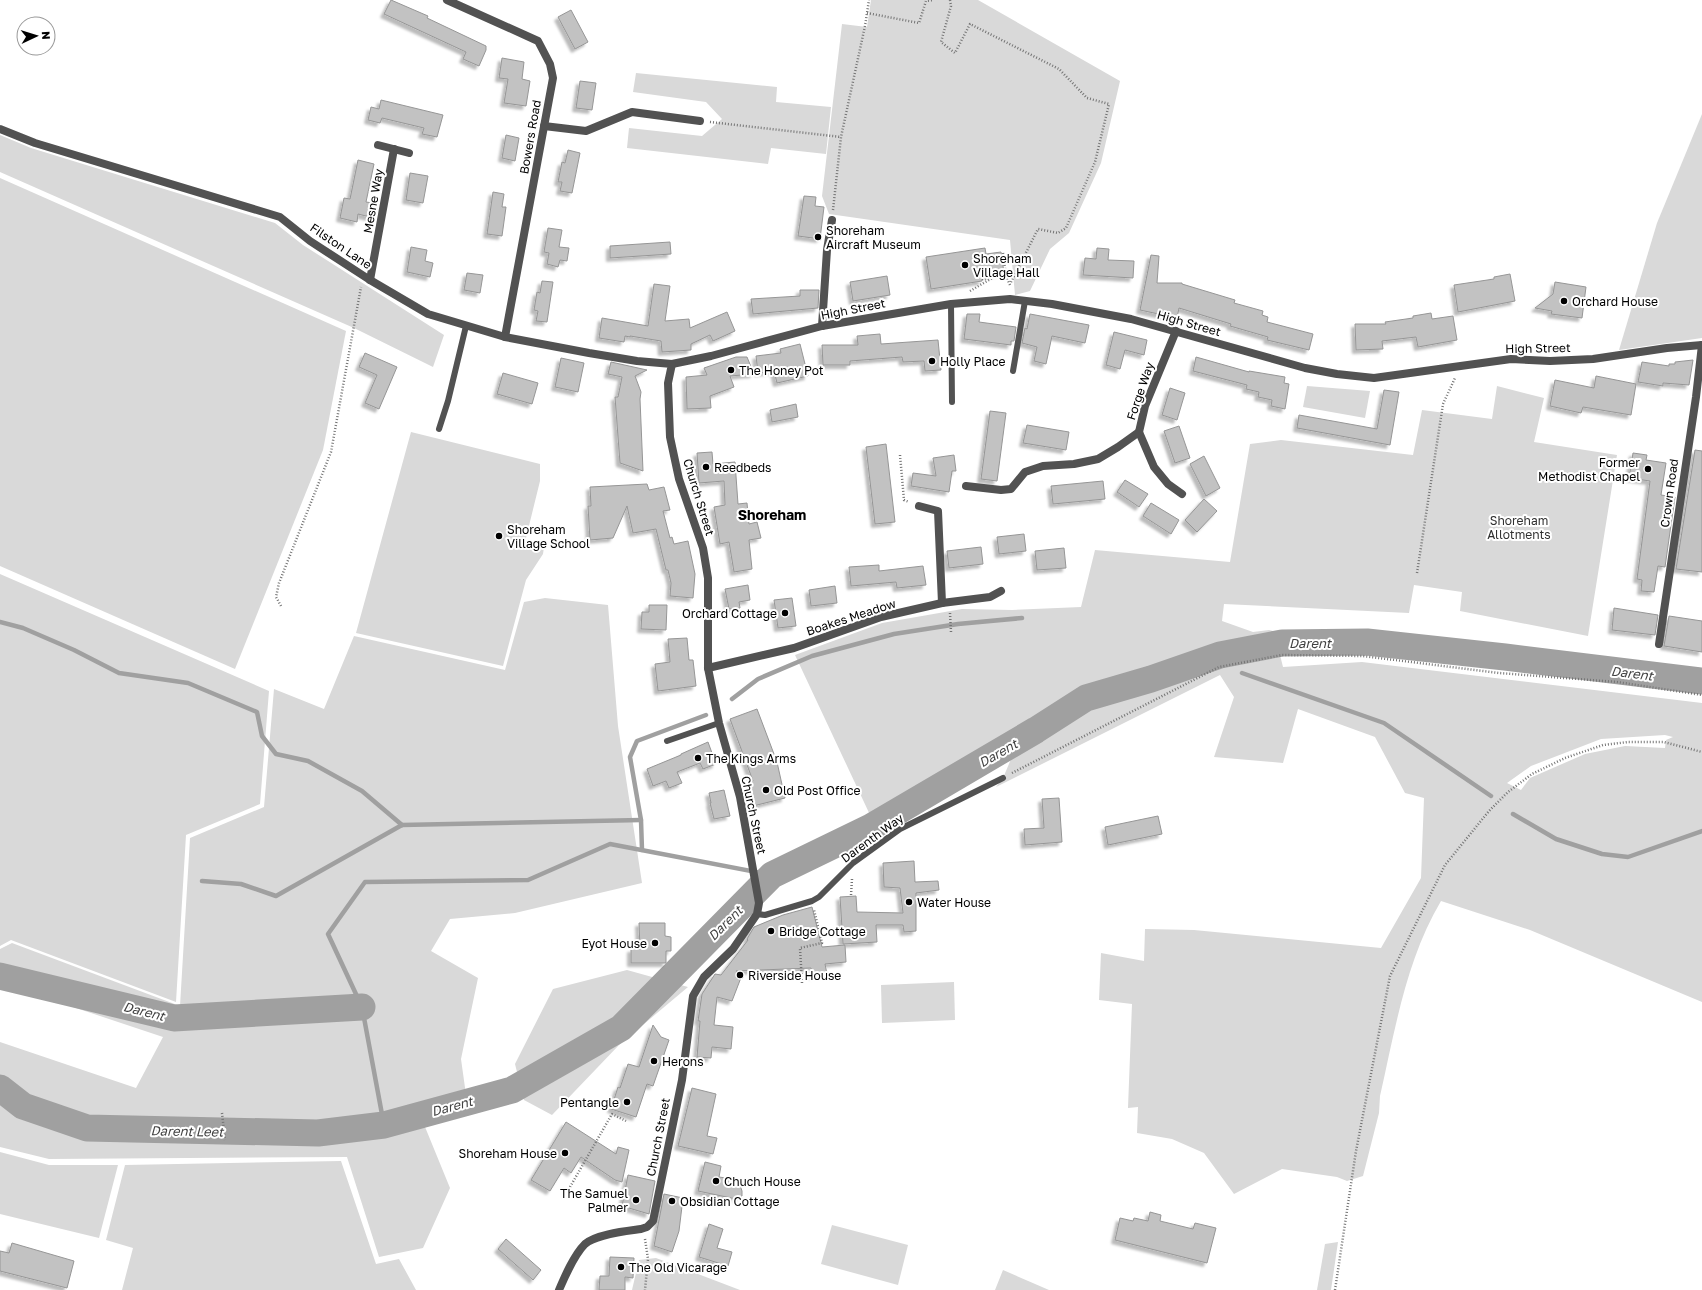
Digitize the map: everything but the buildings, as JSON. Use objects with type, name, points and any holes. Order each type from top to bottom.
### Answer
[{"type":"street","name":"Bowers Road","points":[[447,0],[538,41],[550,64],[553,78],[505,337]]},
{"type":"street","points":[[544,126],[586,131],[632,112],[700,121]]},
{"type":"street","name":"Filston Lane","points":[[0,129],[35,143],[280,217],[310,241],[363,274],[370,280],[428,314],[505,337],[610,357],[672,364]]},
{"type":"street","points":[[378,146],[409,153]]},
{"type":"street","name":"Mesne Way","points":[[370,280],[394,150]]},
{"type":"street","points":[[822,326],[827,250],[832,220]]},
{"type":"street","name":"High Street","points":[[672,364],[711,356],[822,326],[951,304],[1010,299],[1052,304],[1130,319],[1305,368],[1336,374],[1374,378],[1512,359],[1550,361],[1593,359],[1667,348],[1702,345]]},
{"type":"street","name":"Forge Way","points":[[1176,331],[1145,406],[1139,432],[1154,467],[1168,484],[1182,494]]},
{"type":"street","name":"Crown Road","points":[[1659,644],[1702,345]]},
{"type":"street","name":"Church Street","points":[[642,1229],[651,1224],[655,1214],[682,1080],[693,996],[704,977],[733,949],[757,914],[759,903],[740,797],[719,723],[708,668],[708,578],[702,548],[678,479],[670,437],[668,384],[672,364]]},
{"type":"street","points":[[966,486],[1001,490],[1010,489],[1026,472],[1043,466],[1074,464],[1098,459],[1139,432]]},
{"type":"street","points":[[919,506],[938,511],[942,603]]},
{"type":"street","name":"Boakes Meadow","points":[[708,668],[794,648],[881,616],[942,603],[990,597],[1001,591]]},
{"type":"street","points":[[559,1290],[568,1271],[585,1244],[595,1238],[642,1229]]},
{"type":"lane","points":[[1013,371],[1025,301]]},
{"type":"lane","points":[[951,304],[952,402]]},
{"type":"lane","points":[[438,429],[448,401],[466,326]]},
{"type":"lane","points":[[667,741],[719,723]]},
{"type":"lane","name":"Darenth Way","points":[[757,914],[765,915],[812,901],[819,897],[853,863],[900,829],[1003,778]]},
{"type":"path","points":[[832,220],[841,137],[869,0]]},
{"type":"path","points":[[867,13],[919,24],[926,1],[933,0]]},
{"type":"path","points":[[950,0],[952,6],[941,42],[955,53],[970,24],[1059,69],[1087,98],[1109,104],[1095,162],[1066,228],[1058,233],[1038,229],[1010,284]]},
{"type":"path","points":[[700,121],[841,137]]},
{"type":"path","points":[[1003,253],[1006,276],[1010,284],[1010,299]]},
{"type":"path","points":[[281,606],[276,597],[279,583],[331,452],[363,274]]},
{"type":"path","points":[[982,279],[1006,276]]},
{"type":"path","points":[[1417,573],[1444,404],[1460,367]]},
{"type":"path","points":[[900,455],[904,500],[919,506]]},
{"type":"path","points":[[950,617],[951,632]]},
{"type":"path","points":[[1003,778],[1219,667],[1282,655],[1363,656],[1499,673],[1617,682],[1702,695]]},
{"type":"path","points":[[1335,1290],[1356,1151],[1390,976],[1446,865],[1489,811],[1508,792],[1532,774],[1565,758],[1603,745],[1628,742],[1664,742],[1702,752]]},
{"type":"path","points":[[802,983],[800,948],[822,943],[812,901]]},
{"type":"path","points":[[222,1113],[225,1140]]},
{"type":"path","points":[[570,1187],[612,1114],[626,1121]]},
{"type":"path","points":[[642,1229],[648,1259],[645,1290]]},
{"type":"green space","points":[[871,0],[978,0],[1120,81],[1101,163],[1069,233],[1050,249],[1030,291],[1015,295],[1010,240],[829,214],[822,196],[842,24],[867,27]]},
{"type":"green space","points":[[636,73],[777,87],[776,102],[831,107],[826,154],[771,148],[768,164],[627,148],[629,128],[702,136],[722,119],[706,102],[633,92]]},
{"type":"green space","points":[[1702,114],[1702,338],[1619,350],[1657,223]]},
{"type":"green space","points":[[0,135],[31,148],[275,223],[303,245],[444,335],[433,367],[354,328],[0,172]]},
{"type":"green space","points":[[0,178],[346,331],[323,450],[235,669],[0,566]]},
{"type":"green space","points":[[1307,386],[1370,391],[1365,418],[1303,407]]},
{"type":"green space","name":"Shoreham Allotments","points":[[1497,386],[1544,398],[1534,442],[1617,455],[1588,636],[1460,611],[1462,592],[1414,585],[1409,613],[1224,604],[1222,621],[1253,632],[1269,630],[1277,632],[1278,647],[1283,667],[1362,662],[1702,703],[1702,1002],[1530,930],[1441,901],[1429,924],[1410,971],[1380,1096],[1379,1113],[1363,1176],[1347,1181],[1337,1177],[1282,1169],[1234,1194],[1204,1153],[1172,1139],[1137,1133],[1138,1107],[1128,1108],[1132,1004],[1099,1000],[1101,953],[1144,961],[1145,929],[1194,930],[1381,948],[1421,878],[1424,798],[1405,793],[1375,737],[1298,709],[1283,763],[1214,757],[1234,697],[1220,675],[996,787],[1003,778],[1014,752],[1091,703],[1198,670],[1219,667],[1218,647],[1153,672],[1083,691],[1032,723],[871,817],[795,655],[882,623],[962,609],[1012,610],[1081,607],[1095,550],[1230,562],[1250,444],[1281,440],[1413,455],[1422,410],[1492,419]],"holes":[[[1665,735],[1673,737],[1666,740],[1665,748],[1625,746],[1585,754],[1530,778],[1521,790],[1507,783],[1531,766],[1601,739]]]},
{"type":"green space","name":"Shoreham Village School","points":[[411,432],[540,464],[540,481],[525,542],[544,547],[543,554],[526,580],[503,666],[356,633]]},
{"type":"green space","points":[[0,574],[269,691],[260,804],[186,835],[176,1002],[11,940],[0,946]]},
{"type":"green space","points":[[545,598],[608,605],[618,726],[642,883],[515,913],[450,919],[431,951],[478,978],[461,1059],[468,1109],[423,1122],[450,1188],[423,1248],[379,1257],[347,1157],[49,1159],[0,1147],[0,1042],[136,1088],[163,1037],[43,997],[0,988],[0,949],[12,943],[180,1006],[190,838],[264,807],[274,689],[324,709],[354,636],[505,670],[524,602]]},
{"type":"green space","points":[[627,970],[688,987],[619,1045],[552,1115],[524,1100],[515,1064],[553,989]]},
{"type":"green space","points":[[954,982],[955,1020],[882,1023],[881,985]]},
{"type":"green space","points":[[0,1152],[49,1165],[118,1165],[99,1238],[0,1214]]},
{"type":"green space","points":[[341,1161],[376,1264],[399,1259],[416,1290],[122,1290],[133,1248],[106,1240],[125,1165]]},
{"type":"green space","points":[[832,1225],[908,1245],[898,1285],[821,1264]]},
{"type":"green space","points":[[1338,1242],[1331,1290],[1317,1290],[1325,1244]]},
{"type":"green space","points":[[656,1258],[740,1290],[632,1290],[639,1260]]},
{"type":"green space","points":[[1003,1270],[1049,1290],[995,1290]]},
{"type":"waterway","points":[[732,699],[758,679],[812,656],[894,634],[958,624],[1022,618]]},
{"type":"waterway","points":[[0,622],[23,628],[74,650],[119,673],[188,683],[257,712],[262,736],[276,754],[308,761],[362,791],[402,825]]},
{"type":"waterway","name":"Darent","points":[[0,1088],[23,1106],[87,1128],[318,1133],[384,1125],[512,1090],[621,1028],[772,875],[871,827],[1036,730],[1086,698],[1151,679],[1220,655],[1282,643],[1367,642],[1702,681]]},
{"type":"waterway","points":[[1242,673],[1384,723],[1491,796]]},
{"type":"waterway","points":[[642,850],[641,820],[630,757],[637,741],[706,715]]},
{"type":"waterway","points":[[1513,814],[1556,839],[1602,854],[1628,857],[1702,831]]},
{"type":"waterway","points":[[202,881],[241,884],[276,896],[402,825],[641,820]]},
{"type":"waterway","points":[[384,1125],[362,1007],[328,934],[365,882],[528,880],[610,844],[772,875]]},
{"type":"waterway","name":"Darent","points":[[0,976],[174,1018],[362,1007]]},
{"type":"place","name":"Shoreham Aircraft Museum","points":[[818,237]]},
{"type":"place","name":"Shoreham Village Hall","points":[[965,265]]},
{"type":"place","name":"Orchard House","points":[[1564,301]]},
{"type":"place","name":"Holly Place","points":[[932,361]]},
{"type":"place","name":"The Honey Pot","points":[[731,370]]},
{"type":"place","name":"Reedbeds","points":[[706,467]]},
{"type":"place","name":"Former Methodist Chapel","points":[[1648,469]]},
{"type":"place","name":"Shoreham Village School","points":[[499,536]]},
{"type":"place","name":"Orchard Cottage","points":[[785,613]]},
{"type":"place","name":"The Kings Arms","points":[[698,758]]},
{"type":"place","name":"Old Post Office","points":[[766,790]]},
{"type":"place","name":"Water House","points":[[909,902]]},
{"type":"place","name":"Bridge Cottage","points":[[771,931]]},
{"type":"place","name":"Eyot House","points":[[655,943]]},
{"type":"place","name":"Riverside House","points":[[740,975]]},
{"type":"place","name":"Herons","points":[[654,1061]]},
{"type":"place","name":"Pentangle","points":[[627,1102]]},
{"type":"place","name":"Shoreham House","points":[[565,1153]]},
{"type":"place","name":"Chuch House","points":[[716,1181]]},
{"type":"place","name":"The Samuel Palmer","points":[[636,1200]]},
{"type":"place","name":"Obsidian Cottage","points":[[672,1201]]},
{"type":"place","name":"The Old Vicarage","points":[[621,1267]]},
{"type":"district","name":"Shoreham","points":[[772,514]]},
{"type":"water label","name":"Darent Leet","points":[[187,1131]]}]
